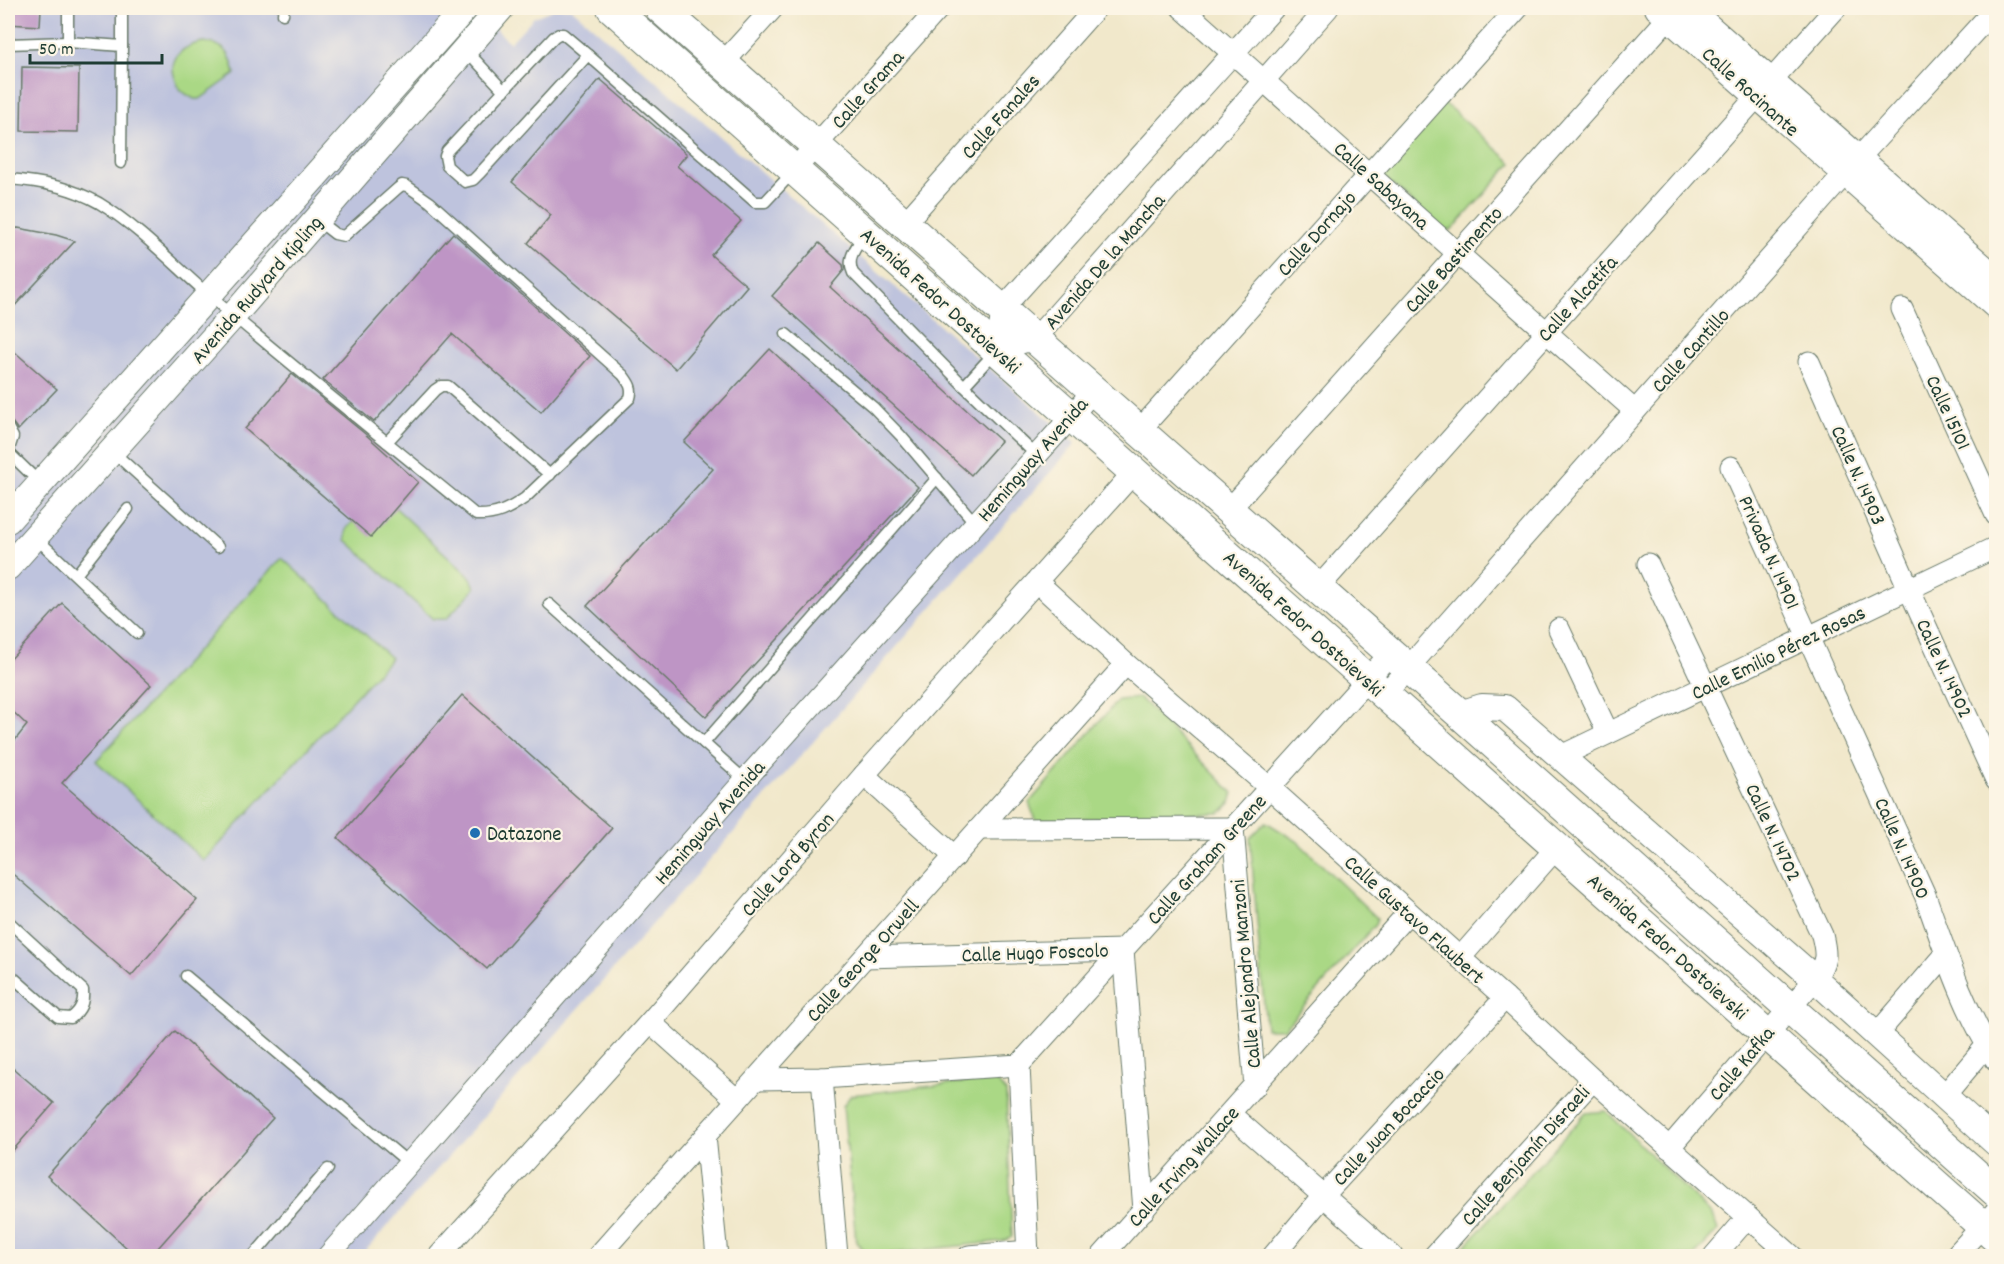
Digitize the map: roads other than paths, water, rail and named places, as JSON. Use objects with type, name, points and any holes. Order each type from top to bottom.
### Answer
[{"type":"main road","name":"Avenida Fedor Dostoievski","points":[[612,8],[1766,1033],[1992,1225]]},
{"type":"main road","name":"Avenida Fedor Dostoievski","points":[[673,16],[816,146],[1318,588],[1996,1191]]},
{"type":"street","name":"Avenida Rudyard Kipling","points":[[8,567],[317,219],[454,40],[463,8]]},
{"type":"street","name":"Avenida Rudyard Kipling","points":[[12,505],[40,483],[209,296],[454,40],[501,8]]},
{"type":"street","points":[[723,63],[773,8]]},
{"type":"street","name":"Calle Grama","points":[[795,170],[939,8]]},
{"type":"street","name":"Calle Fanales","points":[[904,224],[1096,8]]},
{"type":"street","name":"Calle Sabayana","points":[[1182,8],[1635,411]]},
{"type":"street","name":"Avenida De la Mancha","points":[[1002,309],[1274,8]]},
{"type":"street","name":"Avenida De la Mancha","points":[[997,350],[1035,339],[1328,8]]},
{"type":"street","name":"Calle Dornajo","points":[[1139,431],[1518,8]]},
{"type":"street","name":"Calle Alcatifa","points":[[1318,588],[1836,8]]},
{"type":"street","name":"Calle Cantillo","points":[[1400,661],[1635,411],[1996,8]]},
{"type":"street","name":"Calle Rocinante","points":[[1673,10],[1852,167]]},
{"type":"street","name":"Calle Bastimento","points":[[1229,510],[1673,10]]},
{"type":"street","points":[[1852,167],[1996,279]]},
{"type":"street","points":[[1852,167],[1996,306]]},
{"type":"street","points":[[997,350],[1002,309]]},
{"type":"street","name":"Calle 15101","points":[[1902,309],[1996,515]]},
{"type":"street","name":"Calle N. 14903","points":[[1809,362],[1909,589]]},
{"type":"street","name":"Hemingway Avenida","points":[[328,1257],[745,780],[1093,390]]},
{"type":"street","name":"Privada N. 14901","points":[[1731,466],[1808,638]]},
{"type":"street","name":"Calle Lord Byron","points":[[439,1257],[650,1022],[864,775],[1134,472]]},
{"type":"street","name":"Calle Emilio Pérez Rosas","points":[[1559,757],[1996,547]]},
{"type":"street","name":"Calle N. 14702","points":[[1647,564],[1822,935],[1826,953],[1825,963],[1815,979]]},
{"type":"street","name":"Calle Gustavo Flaubert","points":[[1037,582],[1126,664],[1270,788],[1792,1257]]},
{"type":"street","name":"Calle N. 14902","points":[[1909,589],[1996,780]]},
{"type":"street","points":[[1559,629],[1608,733]]},
{"type":"street","name":"Calle N. 14900","points":[[1808,638],[1920,885],[1946,954],[1992,1052]]},
{"type":"street","name":"Calle Graham Greene","points":[[1019,1065],[1270,788],[1377,687],[1400,661]]},
{"type":"street","name":"Calle George Orwell","points":[[598,1257],[1126,664]]},
{"type":"street","points":[[1460,714],[1482,707],[1504,708],[1815,979],[1996,1143]]},
{"type":"street","points":[[864,775],[955,856]]},
{"type":"street","points":[[979,829],[1233,828]]},
{"type":"street","name":"Calle Alejandro Manzoni","points":[[1233,828],[1254,1087]]},
{"type":"street","points":[[1460,958],[1557,847]]},
{"type":"street","name":"Calle Irving Wallace","points":[[1102,1257],[1408,913]]},
{"type":"street","name":"Calle Hugo Foscolo","points":[[866,957],[1123,950],[1144,1210]]},
{"type":"street","points":[[1877,1034],[1946,954]]},
{"type":"street","name":"Calle Kafka","points":[[1669,1148],[1815,979]]},
{"type":"street","name":"Calle Juan Bocaccio","points":[[1273,1257],[1324,1195],[1505,998]]},
{"type":"street","points":[[650,1022],[737,1100]]},
{"type":"street","points":[[1945,1095],[1992,1052]]},
{"type":"street","points":[[757,1078],[822,1078],[1019,1065],[1028,1254],[969,1257]]},
{"type":"street","points":[[822,1078],[837,1257]]},
{"type":"street","name":"Calle Benjamín Disraeli","points":[[1434,1257],[1593,1080]]},
{"type":"street","points":[[1230,1114],[1392,1257]]},
{"type":"street","points":[[705,1136],[717,1257]]},
{"type":"street","points":[[1714,1257],[1748,1218]]},
{"type":"street","points":[[1955,1257],[1992,1225]]},
{"type":"lane","points":[[68,8],[68,42]]},
{"type":"lane","points":[[121,163],[122,8]]},
{"type":"lane","points":[[588,55],[473,180],[465,182],[447,166],[445,156],[554,37],[563,34],[588,55],[755,202],[765,202],[795,170]]},
{"type":"lane","points":[[454,40],[504,91]]},
{"type":"lane","points":[[8,44],[68,42],[122,46]]},
{"type":"lane","points":[[8,180],[33,181],[66,189],[97,202],[124,220],[209,296],[476,515],[489,516],[507,510],[525,498],[630,398],[632,392],[630,385],[623,375],[483,248],[430,202],[407,186],[402,185],[398,188],[344,236],[335,234],[317,219]]},
{"type":"lane","points":[[865,233],[850,258],[853,273],[964,386],[1036,455]]},
{"type":"lane","points":[[786,334],[873,407],[918,453],[975,523]]},
{"type":"lane","points":[[964,386],[997,350]]},
{"type":"lane","points":[[387,442],[435,390],[441,386],[448,386],[550,475]]},
{"type":"lane","points":[[8,428],[13,437],[8,452],[40,483]]},
{"type":"lane","points":[[112,451],[218,547]]},
{"type":"lane","points":[[704,743],[937,478]]},
{"type":"lane","points":[[76,575],[128,509]]},
{"type":"lane","points":[[35,536],[137,633]]},
{"type":"lane","points":[[549,604],[745,780]]},
{"type":"lane","points":[[8,921],[83,990],[82,1006],[71,1018],[58,1017],[8,973]]},
{"type":"lane","points":[[186,976],[410,1164]]},
{"type":"lane","points":[[253,1257],[328,1169]]},
{"type":"place","name":"Datazone","points":[[475,833]]}]
